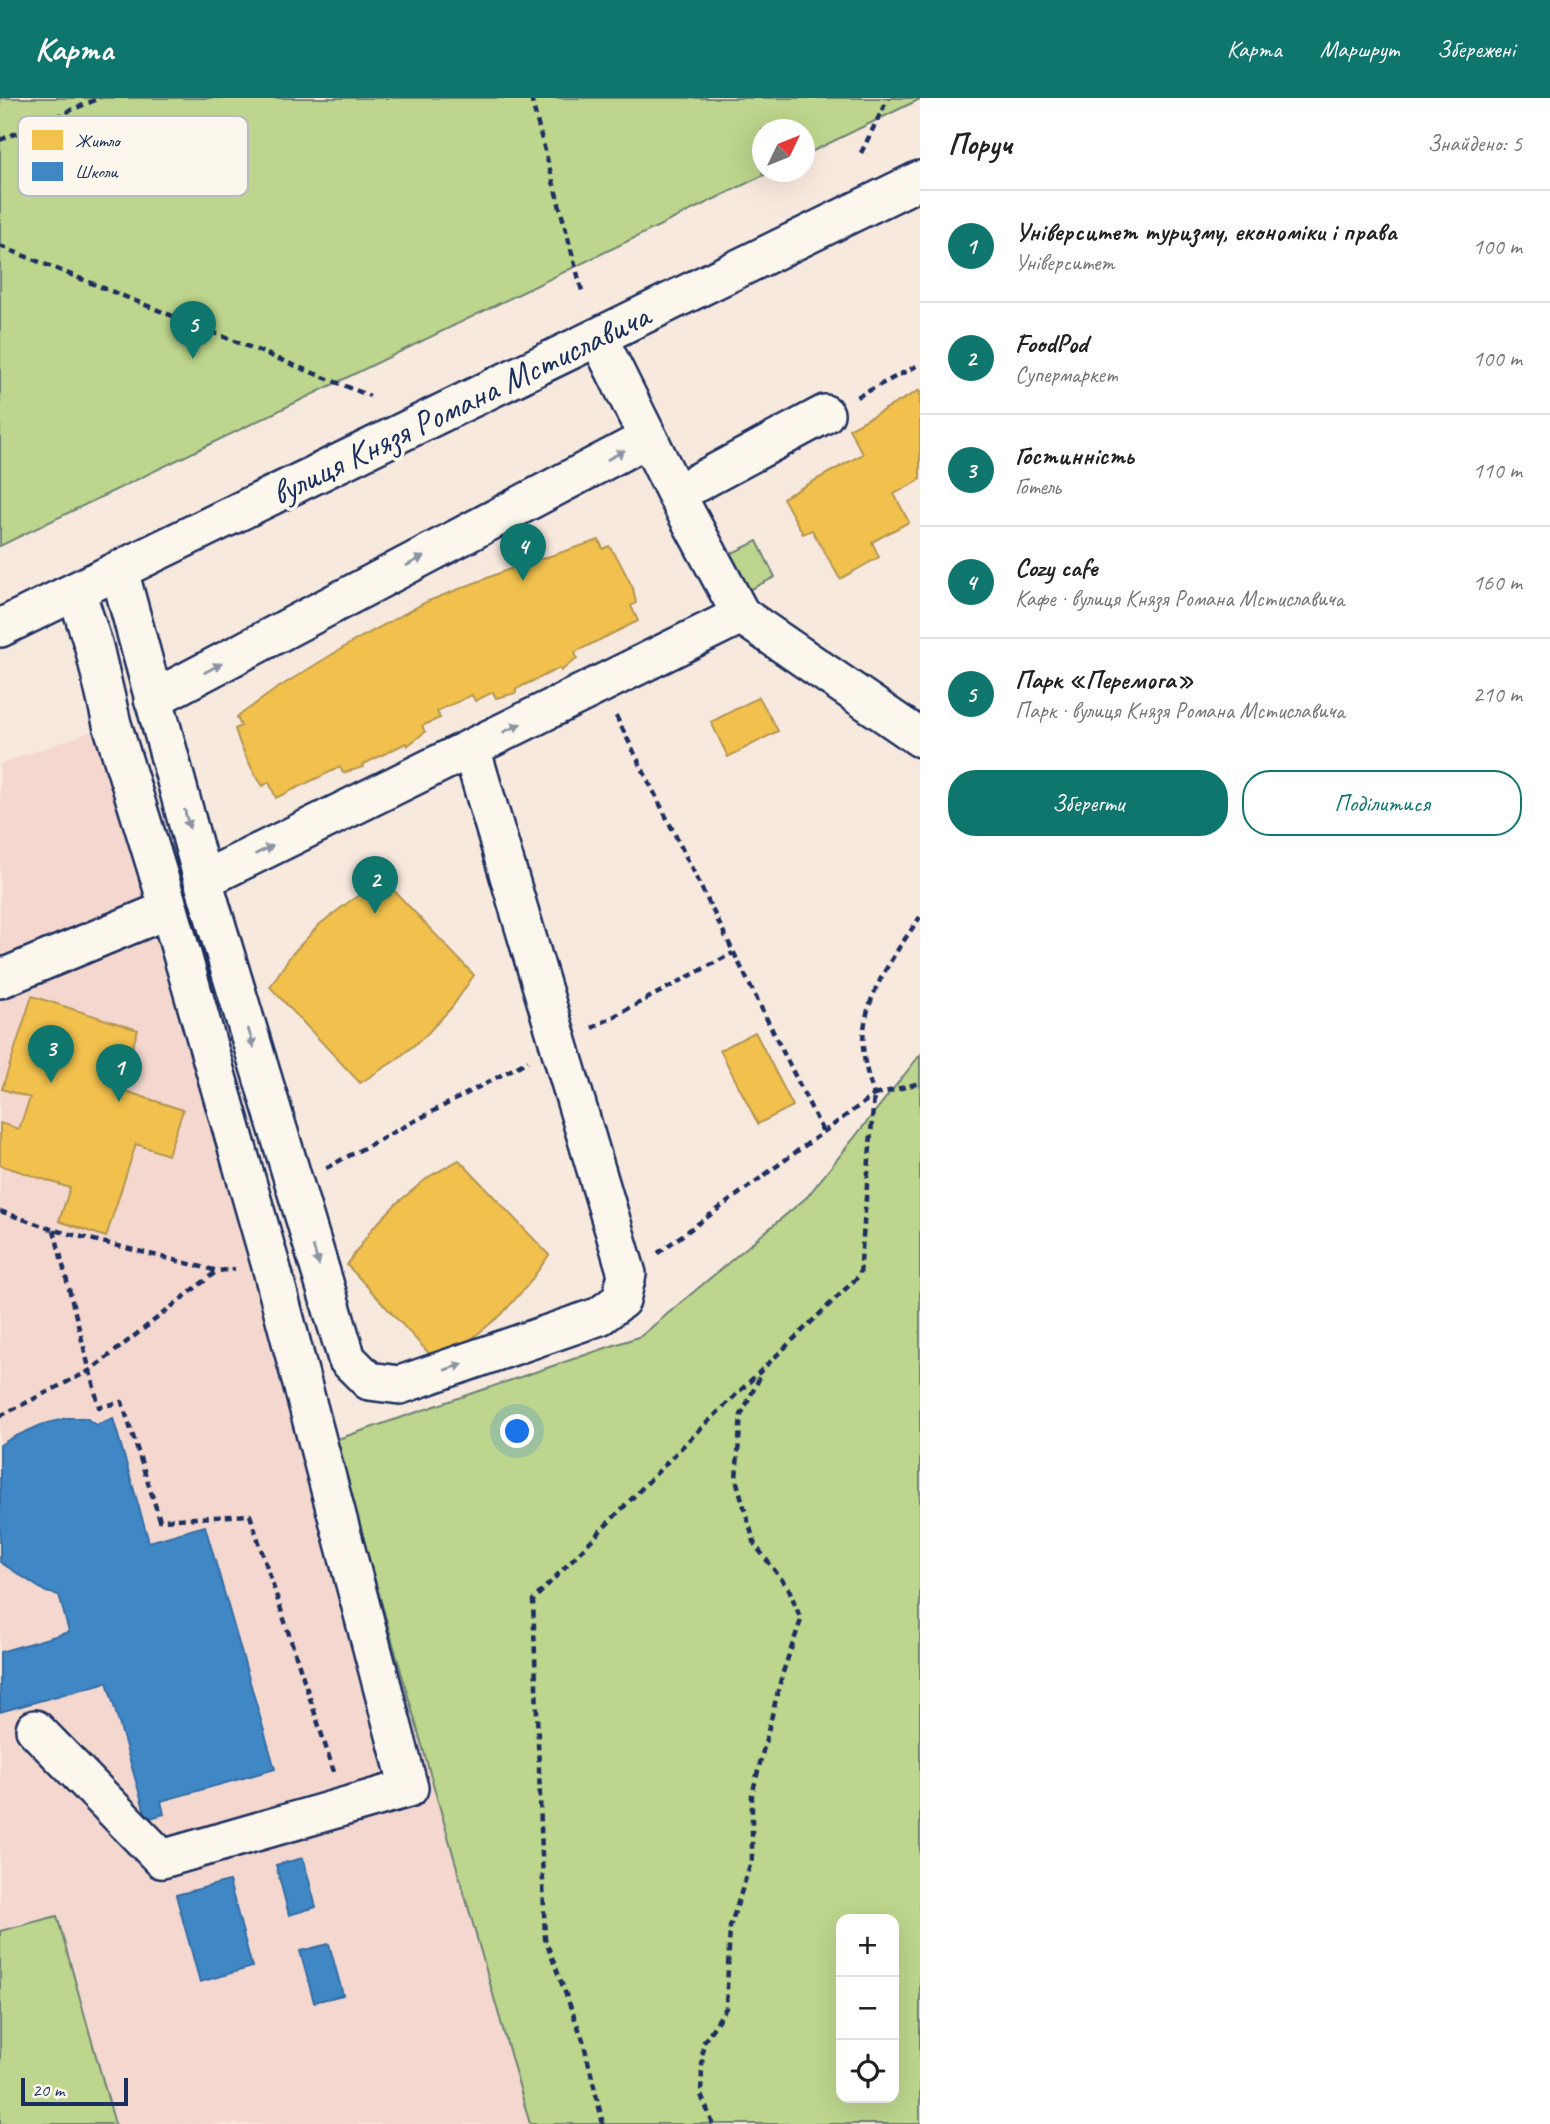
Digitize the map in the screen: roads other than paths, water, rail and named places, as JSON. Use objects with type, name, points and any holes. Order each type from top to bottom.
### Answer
[{"type":"street","name":"вулиця Князя Романа Мстиславича","points":[[0,628],[920,180]]},
{"type":"street","points":[[598,337],[676,494],[728,622],[920,738]]},
{"type":"street","points":[[676,494],[825,414]]},
{"type":"street","points":[[153,699],[648,438]]},
{"type":"street","points":[[119,570],[203,880],[347,1359],[369,1381],[400,1385],[600,1316],[621,1300],[627,1273],[471,748]]},
{"type":"street","points":[[35,1729],[162,1859],[409,1788],[271,1266],[169,908],[112,724],[94,647],[76,591]]},
{"type":"street","points":[[203,880],[728,622]]},
{"type":"street","points":[[0,979],[169,908]]},
{"type":"place","name":"Парк «Перемога»","points":[[193,359]]},
{"type":"place","name":"Cozy cafe","points":[[523,581]]},
{"type":"place","name":"FoodPod","points":[[375,914]]},
{"type":"place","name":"Гостинність","points":[[51,1083]]},
{"type":"place","name":"Університет туризму, економіки і права","points":[[119,1102]]}]
